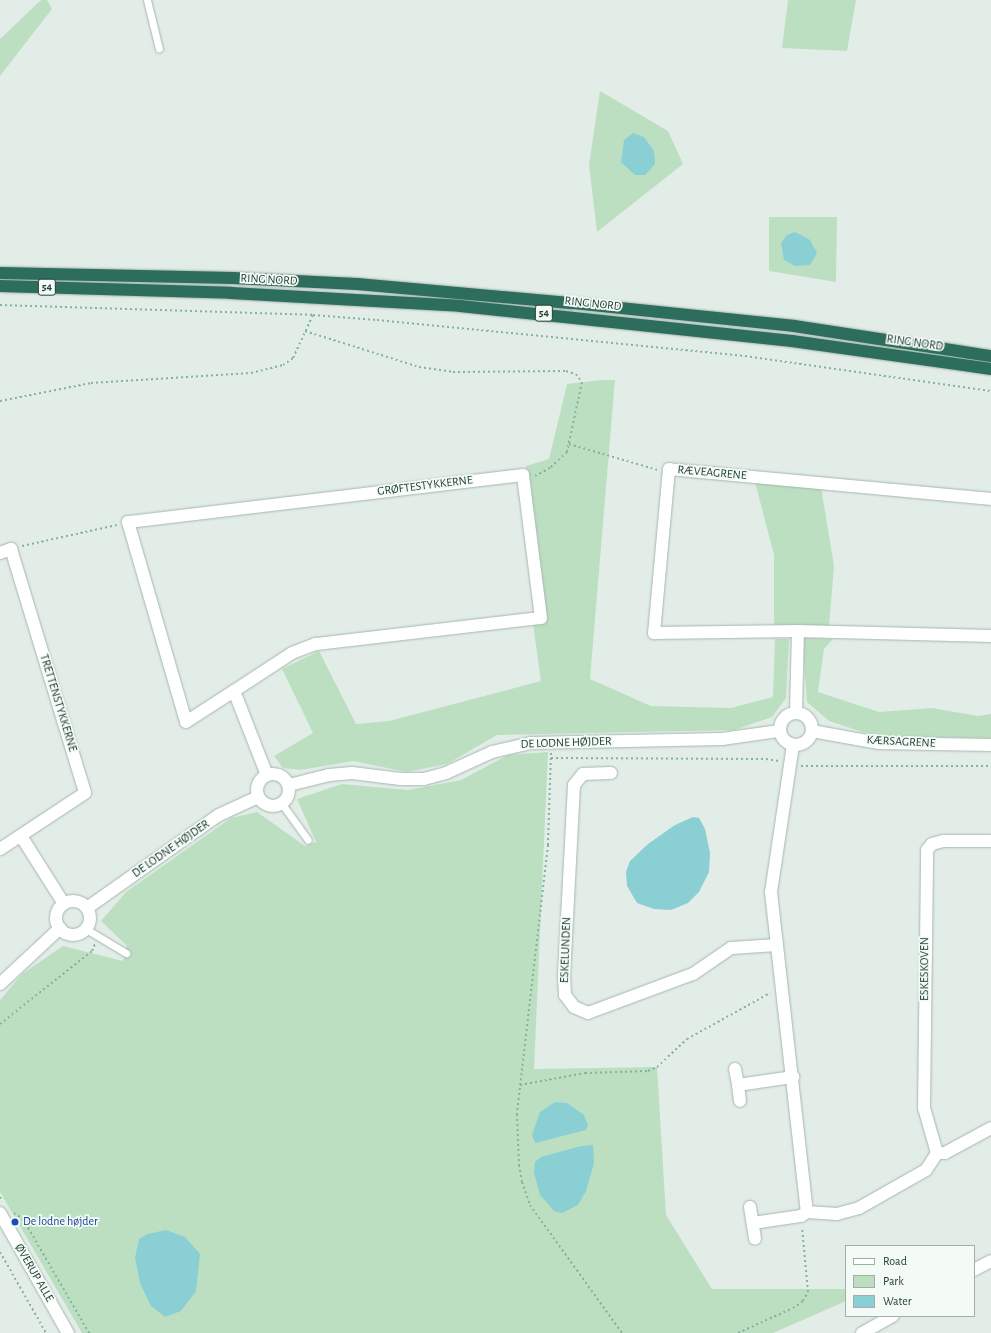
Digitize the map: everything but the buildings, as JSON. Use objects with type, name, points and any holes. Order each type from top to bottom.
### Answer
[{"type":"highway","name":"RING NORD","points":[[0,273],[233,278],[357,284],[794,326],[991,356]]},
{"type":"highway","name":"RING NORD","points":[[0,286],[355,298],[460,306],[792,341],[991,369]]},
{"type":"street","name":"RÆVEAGRENE","points":[[991,499],[669,469],[654,633],[798,631],[991,636]]},
{"type":"street","name":"GRØFTESTYKKERNE","points":[[128,522],[523,475],[524,482]]},
{"type":"street","points":[[128,522],[186,722],[292,653],[316,644],[541,618],[524,482]]},
{"type":"street","name":"TRETTENSTYKKERNE","points":[[0,849],[86,793],[5,551]]},
{"type":"street","points":[[796,712],[798,631]]},
{"type":"street","points":[[234,691],[267,776]]},
{"type":"street","points":[[796,712],[806,716],[812,731],[807,741],[792,745],[784,740],[779,731],[782,720],[796,712]]},
{"type":"street","name":"DE LODNE HØJDER","points":[[289,785],[329,775],[352,773],[402,779],[424,779],[446,773],[509,746],[551,742],[722,739],[779,731]]},
{"type":"street","name":"KÆRSAGRENE","points":[[812,731],[879,743],[991,745]]},
{"type":"street","points":[[792,745],[771,892],[793,1077],[804,1214]]},
{"type":"street","name":"ESKELUNDEN","points":[[611,773],[583,774],[574,785],[564,974],[565,995],[574,1008],[588,1013],[686,976],[731,948],[777,945]]},
{"type":"street","points":[[267,776],[282,777],[289,785],[288,796],[282,804],[269,806],[258,796],[258,787],[267,776]]},
{"type":"street","name":"DE LODNE HØJDER","points":[[88,908],[219,815],[258,796]]},
{"type":"street","points":[[21,836],[64,904]]},
{"type":"street","name":"ESKESKOVEN","points":[[937,1153],[924,1108],[927,850],[932,844],[943,841],[991,841]]},
{"type":"street","points":[[74,901],[88,908],[90,919],[86,929],[76,934],[65,932],[60,928],[56,918],[64,904],[74,901]]},
{"type":"street","points":[[0,984],[60,928]]},
{"type":"street","points":[[735,1069],[740,1101]]},
{"type":"street","points":[[738,1085],[793,1077]]},
{"type":"street","points":[[753,1223],[804,1214],[837,1214],[859,1208],[926,1170],[937,1153],[945,1153],[991,1128]]},
{"type":"street","points":[[750,1207],[755,1239]]},
{"type":"street","name":"ØVERUP ALLE","points":[[6,1210],[68,1333]]},
{"type":"street","points":[[975,1269],[991,1261]]},
{"type":"street","points":[[862,1333],[891,1317]]},
{"type":"lane","points":[[147,0],[159,50]]},
{"type":"lane","points":[[282,804],[308,840]]},
{"type":"lane","points":[[86,929],[126,953]]},
{"type":"path","points":[[0,305],[313,315],[745,356],[991,391]]},
{"type":"path","points":[[0,401],[91,383],[251,373],[283,365],[293,358],[313,315]]},
{"type":"path","points":[[305,331],[419,367],[453,372],[566,371],[576,374],[582,382],[567,452],[550,468],[524,482]]},
{"type":"path","points":[[569,444],[668,473]]},
{"type":"path","points":[[5,551],[128,522]]},
{"type":"path","points":[[551,742],[548,845],[517,1114],[519,1165],[530,1205],[622,1333]]},
{"type":"path","points":[[551,758],[766,759],[809,767],[991,766]]},
{"type":"path","points":[[0,1024],[92,950],[99,936]]},
{"type":"path","points":[[520,1085],[585,1073],[648,1071],[657,1067],[687,1039],[782,988]]},
{"type":"path","points":[[0,1197],[6,1210],[23,1219],[89,1333]]},
{"type":"path","points":[[738,1333],[793,1308],[804,1301],[808,1292],[804,1214]]},
{"type":"path","points":[[0,1252],[46,1333]]},
{"type":"green space","points":[[41,0],[47,0],[52,9],[0,76],[0,39]]},
{"type":"green space","points":[[788,0],[856,0],[847,51],[782,48]]},
{"type":"green space","points":[[600,91],[668,131],[683,164],[597,232],[589,165]]},
{"type":"green space","points":[[769,217],[837,217],[836,282],[769,271]]},
{"type":"green space","points":[[615,380],[590,679],[651,706],[731,708],[773,697],[775,639],[789,639],[786,698],[772,717],[734,730],[497,735],[447,764],[407,772],[353,761],[301,770],[283,768],[274,756],[313,733],[282,669],[319,651],[356,724],[389,721],[541,681],[533,624],[546,621],[526,466],[549,459],[567,384]]},
{"type":"green space","points":[[755,482],[821,487],[834,566],[829,627],[774,626],[774,555]]},
{"type":"green space","points":[[802,638],[833,639],[824,649],[818,692],[879,712],[932,708],[978,716],[991,714],[991,738],[875,736],[829,721],[807,702]]},
{"type":"green space","points":[[548,752],[534,1069],[657,1067],[666,1215],[712,1289],[845,1289],[845,1301],[773,1333],[82,1333],[0,1192],[0,1000],[22,974],[63,946],[123,961],[127,946],[101,921],[126,892],[231,818],[257,812],[305,846],[316,842],[297,799],[342,784],[408,790],[461,780],[508,755]]},
{"type":"water","points":[[633,133],[644,137],[654,151],[655,164],[645,175],[635,175],[621,162],[624,140]]},
{"type":"water","points":[[795,232],[810,240],[817,253],[810,265],[795,266],[784,260],[781,243],[787,235]]},
{"type":"water","points":[[693,817],[699,818],[705,829],[710,853],[709,872],[699,892],[688,903],[671,910],[654,909],[637,903],[627,886],[626,872],[630,861],[648,844],[675,825]]},
{"type":"water","points":[[555,1102],[567,1103],[584,1115],[588,1125],[586,1130],[535,1143],[532,1135],[540,1112]]},
{"type":"water","points":[[593,1145],[594,1163],[586,1191],[578,1205],[562,1213],[554,1211],[540,1195],[534,1173],[535,1162],[541,1157],[581,1146]]},
{"type":"water","points":[[166,1230],[185,1237],[200,1254],[196,1291],[181,1311],[165,1317],[151,1306],[140,1283],[135,1258],[139,1239],[148,1234]]},
{"type":"place","name":"De lodne højder","points":[[15,1222]]}]
